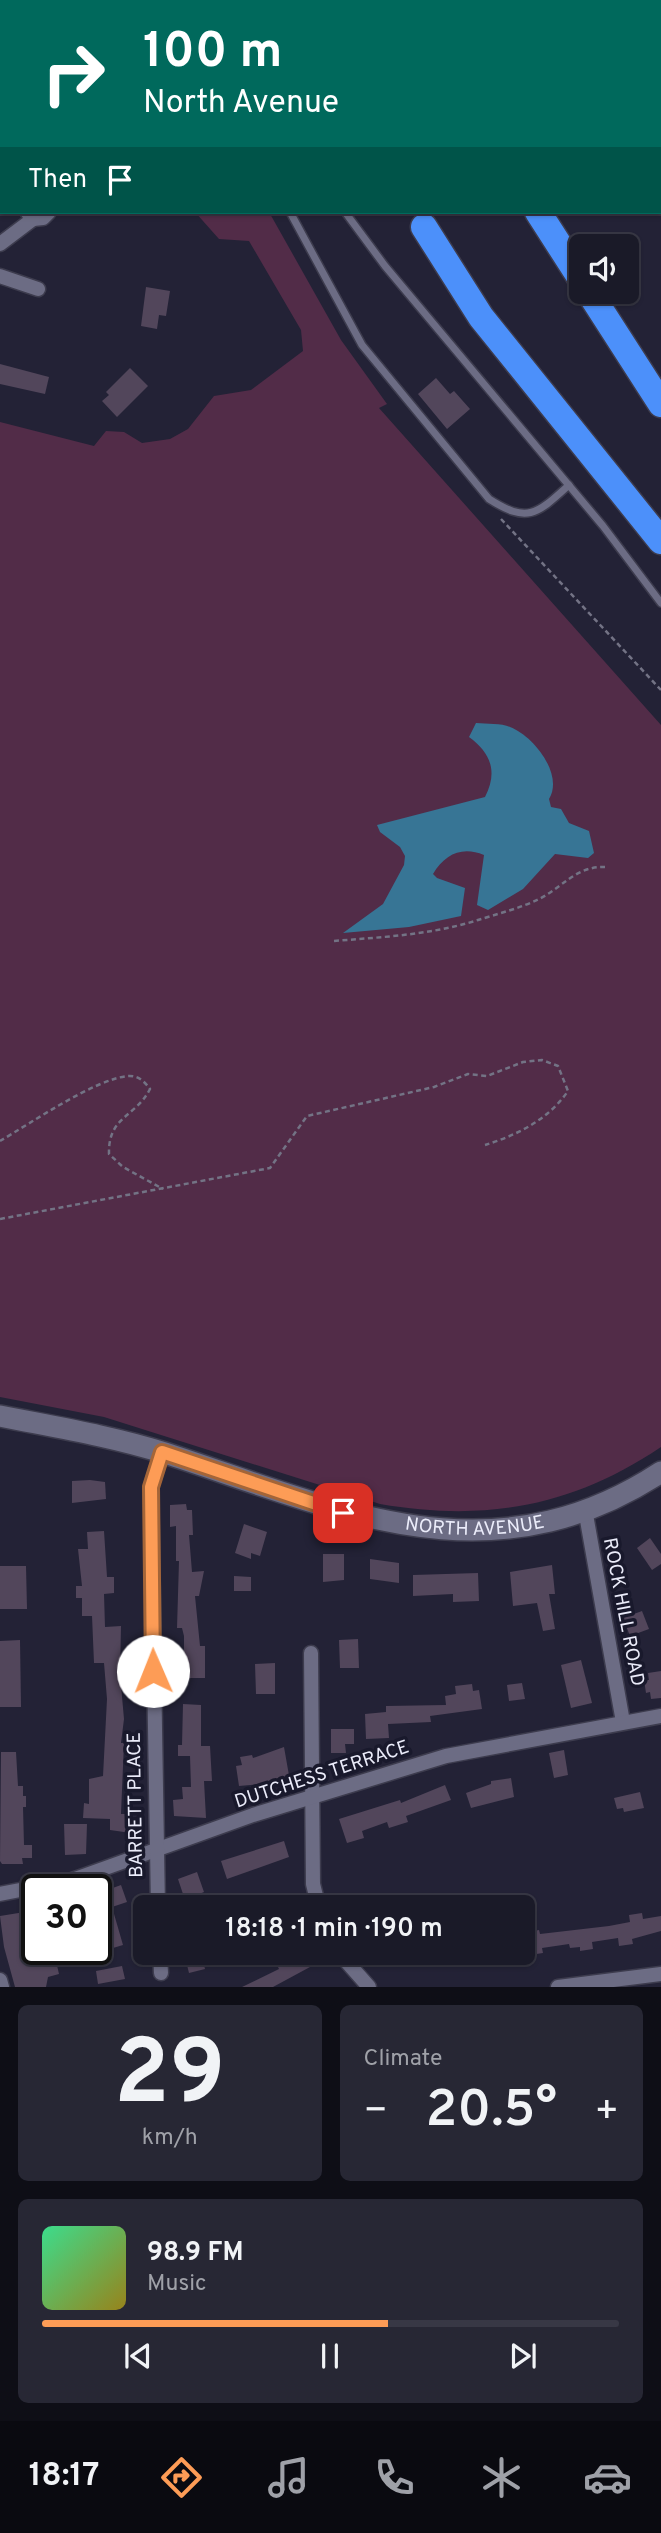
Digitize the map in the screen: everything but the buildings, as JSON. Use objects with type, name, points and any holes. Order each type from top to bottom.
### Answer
[{"type":"highway","points":[[539,214],[569,260]]},
{"type":"highway","points":[[553,214],[569,239]]},
{"type":"highway","points":[[418,219],[661,514]]},
{"type":"highway","points":[[418,219],[481,317],[661,541]]},
{"type":"highway","points":[[597,304],[661,404]]},
{"type":"highway","points":[[611,304],[661,382]]},
{"type":"main road","name":"NORTH AVENUE","points":[[0,1416],[78,1430],[162,1452],[326,1508],[410,1527],[454,1531],[503,1529],[549,1520],[620,1495],[661,1472]]},
{"type":"street","points":[[0,244],[30,215],[43,218],[47,214]]},
{"type":"street","points":[[0,276],[38,289]]},
{"type":"street","name":"BARRETT PLACE","points":[[158,1895],[151,1487],[162,1452]]},
{"type":"street","name":"ROCK HILL ROAD","points":[[585,1509],[623,1723]]},
{"type":"street","points":[[311,1653],[311,1797],[313,1884],[316,1895]]},
{"type":"street","name":"DUTCHESS TERRACE","points":[[0,1894],[72,1880],[253,1815],[446,1756],[661,1716]]},
{"type":"street","points":[[160,1965],[160,1973]]},
{"type":"street","points":[[350,1965],[369,1987]]},
{"type":"street","points":[[558,1987],[661,1974]]},
{"type":"street","points":[[0,1980],[2,1987]]},
{"type":"lane","points":[[291,214],[362,345],[489,499],[506,510],[526,516],[542,510],[569,485]]},
{"type":"lane","points":[[347,214],[400,285],[569,485],[661,603]]},
{"type":"path","points":[[334,941],[420,934],[475,921],[540,899],[571,875],[593,867],[605,867]]},
{"type":"path","points":[[0,1219],[270,1168],[307,1116],[434,1087],[468,1074],[487,1076],[523,1062],[542,1060],[558,1066],[568,1091],[559,1105],[519,1134],[485,1145]]},
{"type":"path","points":[[0,1141],[99,1086],[130,1075],[144,1080],[150,1089],[143,1103],[116,1124],[108,1138],[109,1154],[123,1167],[164,1190]]},
{"type":"shaded area","points":[[197,214],[270,214],[341,340],[387,404],[379,408],[661,725],[661,1447],[594,1484],[561,1496],[492,1510],[456,1511],[380,1504],[104,1417],[0,1397],[0,422],[94,446],[106,431],[124,432],[142,443],[170,439],[188,429],[214,396],[251,390],[303,351],[301,330],[249,241],[219,239]]},
{"type":"water","points":[[476,723],[510,727],[537,747],[550,768],[553,779],[549,799],[551,807],[561,809],[569,823],[589,831],[594,853],[588,858],[555,854],[523,889],[488,910],[477,905],[484,855],[461,852],[443,861],[433,874],[465,888],[461,916],[409,927],[343,933],[383,904],[404,865],[405,856],[400,847],[380,832],[377,825],[485,797],[491,771],[487,756],[469,737]]},
{"type":"route","points":[[153,1671],[151,1487],[162,1452],[343,1513]]}]
